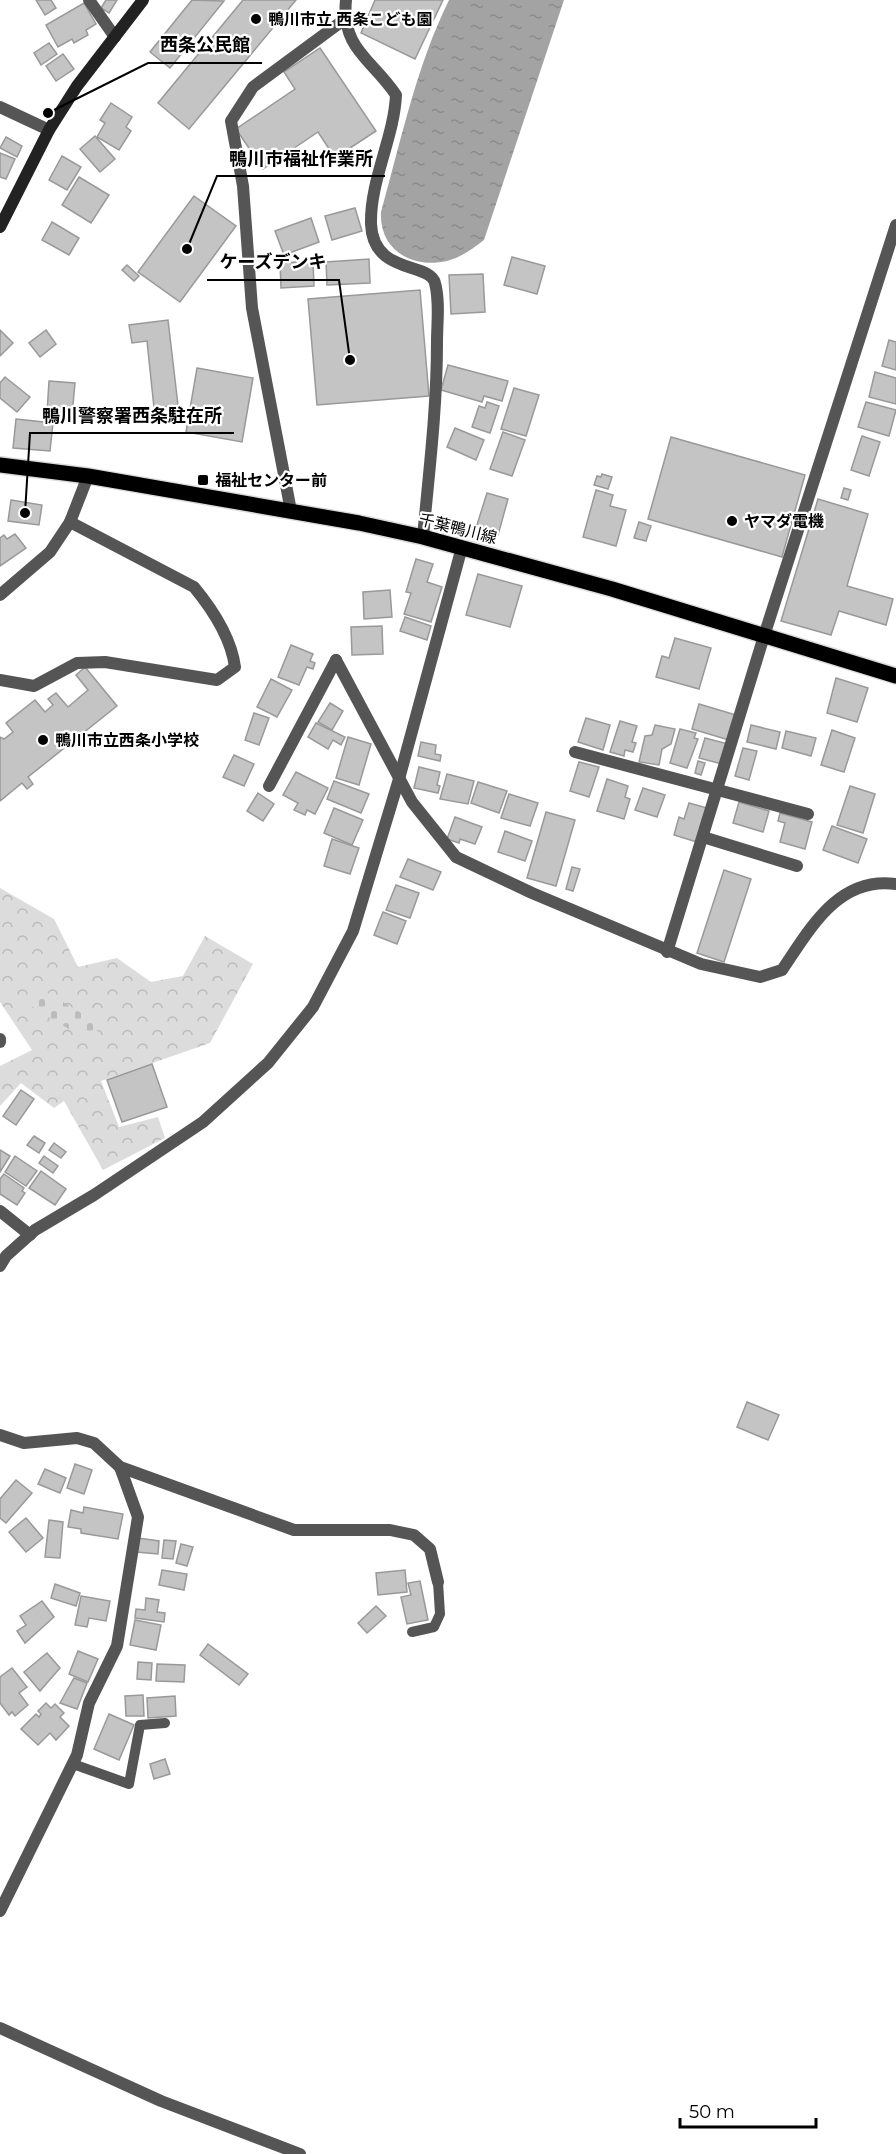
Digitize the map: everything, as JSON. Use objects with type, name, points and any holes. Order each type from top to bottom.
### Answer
[{"type":"main road","points":[[0,227],[49,130],[143,0]]},
{"type":"main road","name":"千葉鴨川線","points":[[0,465],[88,476],[291,511],[423,537],[612,589],[896,676]]},
{"type":"street","points":[[89,0],[115,37]]},
{"type":"street","points":[[346,0],[347,34],[396,94],[374,198],[371,225],[375,238],[381,253],[405,268],[426,273],[435,280],[437,397],[423,537]]},
{"type":"street","points":[[291,511],[252,308],[243,186],[231,121],[253,87],[345,19]]},
{"type":"street","points":[[0,107],[49,130]]},
{"type":"street","points":[[667,952],[764,636],[896,225]]},
{"type":"street","points":[[0,595],[50,552],[70,522],[88,476]]},
{"type":"street","points":[[0,680],[34,686],[77,663],[105,662],[217,680],[235,667],[232,649],[207,602],[194,587],[70,522]]},
{"type":"street","points":[[0,1266],[6,1256],[30,1235],[203,1122],[268,1063],[313,1007],[353,931],[399,778],[462,547]]},
{"type":"street","points":[[269,786],[336,660],[412,802],[456,857],[667,952],[701,964],[760,977],[774,974],[782,970],[818,916],[847,893],[862,885],[882,882],[896,884]]},
{"type":"street","points":[[575,752],[808,814]]},
{"type":"street","points":[[703,837],[797,866]]},
{"type":"street","points":[[0,1211],[30,1235]]},
{"type":"street","points":[[0,1435],[24,1443],[78,1438],[94,1443],[120,1467],[294,1530],[390,1530],[414,1535],[430,1549],[438,1582]]},
{"type":"street","points":[[0,1911],[73,1764],[89,1703],[117,1646],[138,1517],[120,1467]]},
{"type":"street","points":[[0,2028],[161,2101],[300,2154]]},
{"type":"lane","points":[[412,1632],[434,1627],[440,1614],[438,1582]]},
{"type":"lane","points":[[73,1764],[129,1784],[140,1725],[165,1723]]},
{"type":"green space","points":[[0,888],[54,919],[78,967],[117,958],[151,982],[183,976],[205,936],[253,964],[210,1043],[101,1081],[119,1127],[158,1117],[165,1138],[103,1170],[64,1101],[54,1108],[21,1083],[0,1106],[0,1066],[32,1050],[0,1002]]},
{"type":"green space","points":[[38,987],[101,1025],[90,1042],[28,1004]]},
{"type":"water","points":[[449,0],[564,0],[484,240],[452,259],[434,263],[410,259],[400,254],[386,237],[381,212],[418,78],[437,25]]},
{"type":"building","points":[[36,0],[51,0],[56,8],[45,15]]},
{"type":"building","points":[[106,0],[117,0],[109,13],[101,8]]},
{"type":"building","points":[[192,0],[224,1],[170,68],[150,52]]},
{"type":"building","points":[[243,0],[296,0],[189,129],[158,103]]},
{"type":"building","points":[[375,0],[443,0],[415,59],[361,33]]},
{"type":"building","points":[[84,3],[96,24],[86,30],[88,35],[74,43],[72,39],[58,47],[46,25]]},
{"type":"building","points":[[49,43],[57,54],[41,65],[34,53]]},
{"type":"building","points":[[320,48],[376,131],[335,158],[318,132],[263,169],[236,129],[295,89],[284,72]]},
{"type":"building","points":[[63,54],[74,69],[56,81],[46,66]]},
{"type":"building","points":[[111,103],[132,117],[126,127],[131,131],[119,150],[97,137],[105,123],[100,120]]},
{"type":"building","points":[[95,136],[115,159],[100,172],[80,149]]},
{"type":"building","points":[[6,137],[22,146],[17,157],[0,148]]},
{"type":"building","points":[[0,153],[15,159],[6,179],[0,177]]},
{"type":"building","points":[[62,156],[81,167],[67,190],[49,180]]},
{"type":"building","points":[[79,177],[109,195],[91,223],[62,205]]},
{"type":"building","points":[[194,196],[236,226],[180,302],[138,272]]},
{"type":"building","points":[[355,208],[362,231],[332,240],[325,216]]},
{"type":"building","points":[[311,218],[319,242],[284,255],[275,231]]},
{"type":"building","points":[[52,222],[79,238],[69,255],[42,240]]},
{"type":"building","points":[[512,257],[545,266],[537,294],[504,285]]},
{"type":"building","points":[[369,259],[370,283],[327,285],[326,262]]},
{"type":"building","points":[[313,261],[314,286],[281,288],[280,263]]},
{"type":"building","points":[[127,265],[139,276],[134,281],[122,270]]},
{"type":"building","points":[[483,274],[485,312],[451,314],[449,275]]},
{"type":"building","points":[[420,290],[429,396],[317,405],[308,299]]},
{"type":"building","points":[[168,320],[178,405],[154,408],[147,341],[132,343],[129,325]]},
{"type":"building","points":[[0,330],[13,343],[0,356]]},
{"type":"building","points":[[46,330],[56,344],[40,357],[29,343]]},
{"type":"building","points":[[889,340],[896,342],[896,370],[882,366]]},
{"type":"building","points":[[448,365],[508,381],[502,401],[484,396],[482,402],[441,390]]},
{"type":"building","points":[[197,368],[253,378],[242,442],[186,432]]},
{"type":"building","points":[[875,372],[896,378],[896,404],[869,397]]},
{"type":"building","points":[[5,377],[30,397],[17,412],[0,398],[0,383]]},
{"type":"building","points":[[49,381],[75,383],[72,415],[47,413]]},
{"type":"building","points":[[514,388],[539,395],[526,436],[501,429]]},
{"type":"building","points":[[487,402],[499,406],[490,433],[472,427],[479,406],[485,408]]},
{"type":"building","points":[[866,402],[896,410],[889,436],[858,427]]},
{"type":"building","points":[[16,419],[53,423],[50,451],[13,448]]},
{"type":"building","points":[[455,428],[484,440],[476,460],[447,447]]},
{"type":"building","points":[[503,432],[525,440],[512,476],[490,469]]},
{"type":"building","points":[[862,436],[880,442],[869,476],[851,470]]},
{"type":"building","points":[[671,437],[805,475],[782,557],[648,519]]},
{"type":"building","points":[[602,474],[612,477],[608,489],[594,485],[597,476],[601,477]]},
{"type":"building","points":[[844,488],[851,490],[848,500],[841,498]]},
{"type":"building","points":[[596,490],[613,495],[610,506],[626,510],[616,546],[583,537]]},
{"type":"building","points":[[487,493],[508,499],[498,535],[476,528]]},
{"type":"building","points":[[818,499],[868,514],[847,586],[893,599],[886,625],[839,611],[831,635],[781,621]]},
{"type":"building","points":[[11,500],[42,505],[39,525],[8,521]]},
{"type":"building","points":[[639,522],[651,526],[646,541],[634,538]]},
{"type":"building","points":[[15,534],[26,548],[0,566],[0,538],[4,535],[7,539]]},
{"type":"building","points":[[416,559],[433,564],[427,582],[442,587],[431,622],[404,614],[411,593],[406,592]]},
{"type":"building","points":[[478,574],[522,586],[510,627],[466,615]]},
{"type":"building","points":[[390,590],[392,617],[364,619],[363,592]]},
{"type":"building","points":[[405,617],[431,626],[427,640],[400,631]]},
{"type":"building","points":[[382,626],[383,654],[352,655],[351,627]]},
{"type":"building","points":[[675,638],[711,648],[699,689],[656,677],[662,656],[669,658]]},
{"type":"building","points":[[291,645],[313,654],[310,661],[315,663],[313,669],[307,667],[299,685],[278,677]]},
{"type":"building","points":[[85,667],[117,706],[28,777],[33,784],[27,789],[22,783],[0,801],[0,737],[4,739],[13,732],[6,723],[35,700],[45,712],[53,705],[48,699],[56,693],[68,707],[88,690],[76,675]]},
{"type":"building","points":[[836,678],[868,688],[857,722],[827,713]]},
{"type":"building","points":[[271,679],[292,690],[277,717],[257,707]]},
{"type":"building","points":[[330,703],[343,711],[332,730],[318,722]]},
{"type":"building","points":[[699,704],[736,715],[729,740],[692,729]]},
{"type":"building","points":[[254,713],[269,718],[259,745],[245,740]]},
{"type":"building","points":[[586,718],[610,725],[603,750],[578,742]]},
{"type":"building","points":[[620,721],[637,726],[632,742],[636,743],[633,752],[625,750],[624,756],[610,752]]},
{"type":"building","points":[[316,723],[345,737],[341,745],[333,740],[328,749],[308,737]]},
{"type":"building","points":[[655,725],[675,729],[671,744],[662,749],[659,765],[639,762],[645,736],[652,735]]},
{"type":"building","points":[[751,725],[780,732],[776,749],[747,742]]},
{"type":"building","points":[[680,729],[696,733],[694,738],[698,739],[687,768],[670,763]]},
{"type":"building","points":[[832,730],[855,738],[844,772],[821,765]]},
{"type":"building","points":[[786,731],[816,738],[811,756],[782,748]]},
{"type":"building","points":[[348,737],[371,744],[359,785],[336,778]]},
{"type":"building","points":[[705,738],[728,744],[722,764],[699,758]]},
{"type":"building","points":[[421,742],[436,745],[435,754],[441,755],[440,761],[418,756]]},
{"type":"building","points":[[743,748],[757,751],[749,780],[735,776]]},
{"type":"building","points":[[234,755],[254,764],[244,786],[223,777]]},
{"type":"building","points":[[698,761],[705,763],[701,775],[695,773]]},
{"type":"building","points":[[579,762],[599,767],[589,797],[570,791]]},
{"type":"building","points":[[419,767],[440,772],[438,793],[414,788]]},
{"type":"building","points":[[296,772],[328,788],[315,814],[307,810],[305,815],[294,810],[298,803],[283,795]]},
{"type":"building","points":[[447,774],[474,781],[468,804],[440,799]]},
{"type":"building","points":[[607,779],[628,786],[625,797],[630,799],[624,819],[597,811]]},
{"type":"building","points":[[334,781],[369,794],[361,813],[327,799]]},
{"type":"building","points":[[478,782],[507,791],[499,813],[471,803]]},
{"type":"building","points":[[850,786],[875,794],[863,833],[837,825]]},
{"type":"building","points":[[643,788],[665,795],[657,817],[635,810]]},
{"type":"building","points":[[258,793],[274,804],[263,821],[247,811]]},
{"type":"building","points":[[509,794],[538,803],[530,826],[501,818]]},
{"type":"building","points":[[739,802],[769,811],[763,832],[733,823]]},
{"type":"building","points":[[689,803],[707,808],[697,842],[674,835],[679,817],[684,819]]},
{"type":"building","points":[[334,808],[363,820],[352,845],[324,833]]},
{"type":"building","points":[[546,812],[575,820],[556,886],[527,878]]},
{"type":"building","points":[[780,813],[812,822],[805,849],[780,842],[785,823],[778,821]]},
{"type":"building","points":[[455,817],[482,827],[475,844],[460,839],[459,843],[447,839]]},
{"type":"building","points":[[832,826],[867,839],[858,863],[823,850]]},
{"type":"building","points":[[505,831],[532,841],[525,861],[498,852]]},
{"type":"building","points":[[332,839],[359,848],[350,874],[324,866]]},
{"type":"building","points":[[408,859],[441,872],[433,890],[400,877]]},
{"type":"building","points":[[572,867],[580,869],[573,891],[566,889]]},
{"type":"building","points":[[724,870],[751,879],[724,962],[697,953]]},
{"type":"building","points":[[396,885],[419,893],[410,918],[386,910]]},
{"type":"building","points":[[383,912],[406,921],[397,944],[374,935]]},
{"type":"building","points":[[152,1064],[167,1107],[122,1122],[107,1080]]},
{"type":"building","points":[[21,1090],[34,1099],[16,1125],[3,1116]]},
{"type":"building","points":[[34,1136],[45,1143],[39,1153],[27,1145]]},
{"type":"building","points":[[54,1143],[66,1152],[61,1158],[49,1150]]},
{"type":"building","points":[[0,1150],[10,1156],[0,1172]]},
{"type":"building","points":[[15,1156],[37,1171],[26,1186],[5,1172]]},
{"type":"building","points":[[44,1156],[58,1166],[53,1173],[39,1163]]},
{"type":"building","points":[[41,1171],[66,1189],[55,1205],[29,1188]]},
{"type":"building","points":[[4,1174],[24,1188],[22,1191],[25,1193],[17,1205],[0,1194],[0,1179]]},
{"type":"building","points":[[747,1402],[779,1415],[768,1440],[737,1427]]},
{"type":"building","points":[[75,1464],[92,1470],[84,1494],[67,1488]]},
{"type":"building","points":[[45,1469],[66,1478],[60,1493],[38,1484]]},
{"type":"building","points":[[16,1480],[32,1493],[6,1523],[0,1518],[0,1499]]},
{"type":"building","points":[[84,1507],[123,1514],[118,1539],[81,1533],[81,1529],[68,1527],[71,1510],[83,1513]]},
{"type":"building","points":[[26,1518],[43,1538],[26,1552],[9,1532]]},
{"type":"building","points":[[49,1520],[63,1522],[60,1558],[45,1557]]},
{"type":"building","points":[[138,1538],[159,1541],[158,1554],[136,1552]]},
{"type":"building","points":[[164,1540],[176,1541],[173,1559],[162,1558]]},
{"type":"building","points":[[181,1544],[193,1547],[187,1566],[176,1563]]},
{"type":"building","points":[[162,1570],[187,1574],[184,1590],[159,1585]]},
{"type":"building","points":[[405,1570],[407,1592],[378,1595],[376,1573]]},
{"type":"building","points":[[420,1581],[428,1620],[407,1624],[401,1597],[411,1595],[408,1583]]},
{"type":"building","points":[[55,1584],[80,1593],[76,1606],[51,1598]]},
{"type":"building","points":[[81,1596],[110,1601],[106,1621],[89,1618],[87,1627],[75,1625]]},
{"type":"building","points":[[146,1598],[159,1600],[157,1612],[165,1613],[164,1622],[135,1618],[136,1609],[145,1610]]},
{"type":"building","points":[[42,1601],[54,1617],[25,1643],[17,1631],[26,1625],[20,1616]]},
{"type":"building","points":[[376,1606],[386,1616],[367,1633],[358,1623]]},
{"type":"building","points":[[135,1620],[161,1625],[156,1650],[130,1645]]},
{"type":"building","points":[[208,1644],[248,1674],[239,1685],[200,1655]]},
{"type":"building","points":[[78,1651],[98,1659],[88,1682],[69,1674]]},
{"type":"building","points":[[47,1653],[60,1668],[40,1691],[24,1672]]},
{"type":"building","points":[[138,1662],[152,1663],[151,1680],[137,1679]]},
{"type":"building","points":[[157,1664],[185,1665],[184,1682],[156,1681]]},
{"type":"building","points":[[12,1668],[27,1687],[19,1693],[28,1705],[15,1716],[12,1712],[9,1715],[0,1703],[0,1677]]},
{"type":"building","points":[[74,1678],[87,1683],[77,1709],[60,1703]]},
{"type":"building","points":[[143,1695],[144,1716],[126,1716],[125,1696]]},
{"type":"building","points":[[175,1696],[176,1716],[148,1718],[147,1698]]},
{"type":"building","points":[[46,1703],[51,1708],[55,1704],[64,1713],[60,1717],[69,1726],[56,1740],[50,1733],[38,1745],[21,1729],[36,1714],[39,1717],[41,1714],[38,1711]]},
{"type":"building","points":[[109,1714],[134,1725],[119,1760],[94,1749]]},
{"type":"building","points":[[165,1759],[170,1774],[154,1779],[150,1764]]},
{"type":"place","name":"鴨川市立 西条こども園","points":[[256,19]]},
{"type":"place","name":"西条公民館","points":[[48,113]]},
{"type":"place","name":"鴨川市福祉作業所","points":[[187,249]]},
{"type":"place","name":"ケーズデンキ","points":[[350,360]]},
{"type":"place","name":"福祉センター前","points":[[203,480]]},
{"type":"place","name":"鴨川警察署西条駐在所","points":[[25,513]]},
{"type":"place","name":"ヤマダ電機","points":[[732,521]]},
{"type":"place","name":"鴨川市立西条小学校","points":[[43,740]]}]
